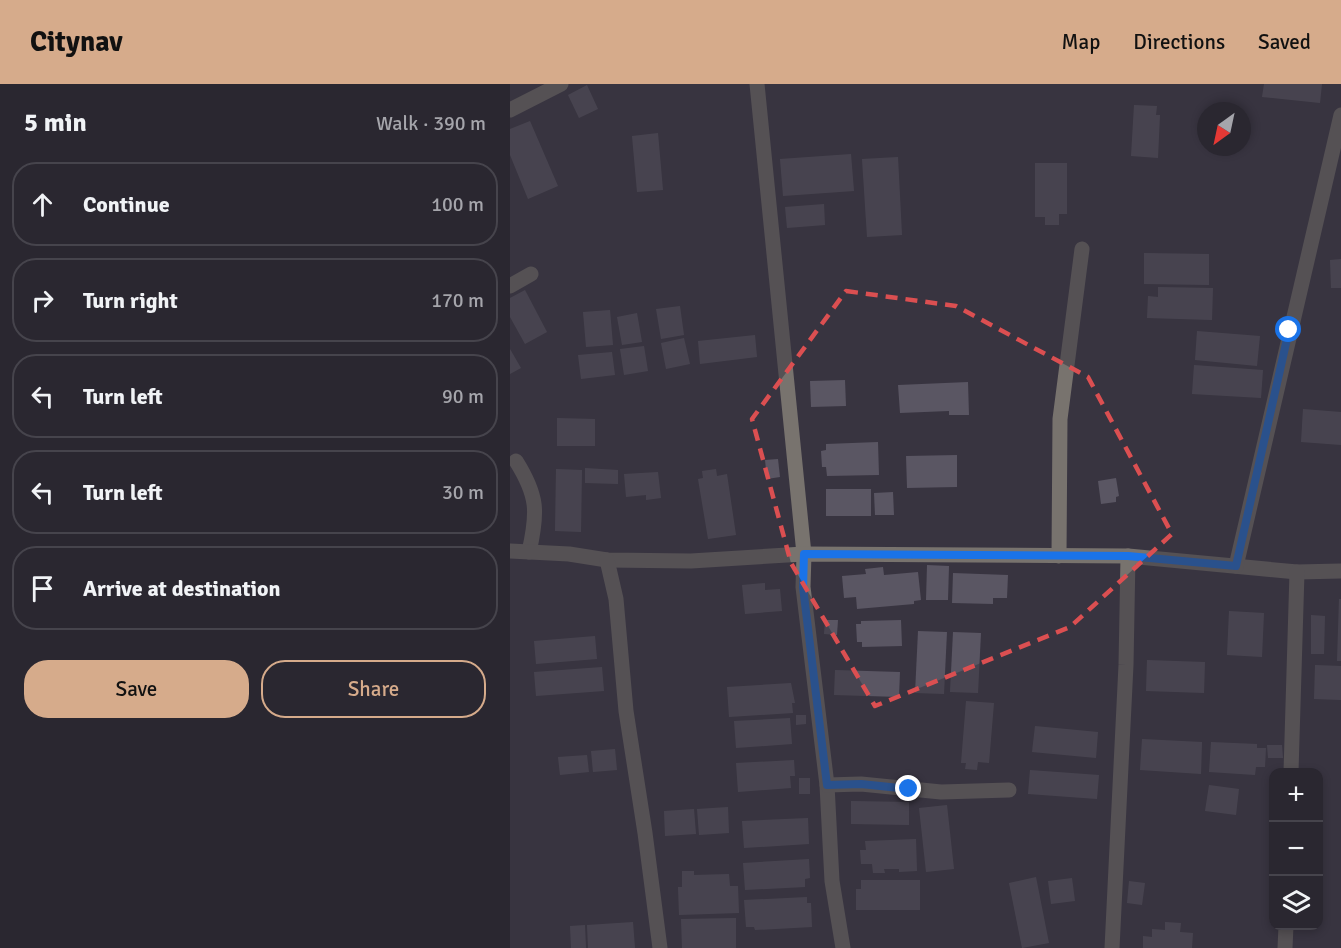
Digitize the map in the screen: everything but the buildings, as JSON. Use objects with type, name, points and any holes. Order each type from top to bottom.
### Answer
[{"type":"street","points":[[510,110],[561,84]]},
{"type":"street","points":[[757,84],[804,554],[803,587],[827,785],[832,882],[843,948]]},
{"type":"street","points":[[1236,566],[1341,115]]},
{"type":"street","points":[[1059,556],[1060,419],[1082,249]]},
{"type":"street","points":[[510,286],[531,274]]},
{"type":"street","points":[[516,461],[526,476],[534,498],[536,523],[529,552]]},
{"type":"street","points":[[510,550],[568,554],[607,560],[691,561],[804,554],[1128,556],[1297,572],[1341,572]]},
{"type":"street","points":[[1112,948],[1126,665],[1128,556]]},
{"type":"street","points":[[607,560],[616,599],[626,711],[660,948]]},
{"type":"street","points":[[1291,768],[1297,572]]},
{"type":"street","points":[[827,785],[861,784],[941,792],[1009,790]]},
{"type":"street","points":[[1285,948],[1286,930]]},
{"type":"highlighted area","points":[[846,291],[956,306],[1088,377],[1172,534],[1070,627],[875,706],[791,563],[752,419]]},
{"type":"route","points":[[909,789],[861,784],[827,785],[803,587],[804,554],[1128,556],[1236,566],[1289,330]]}]
